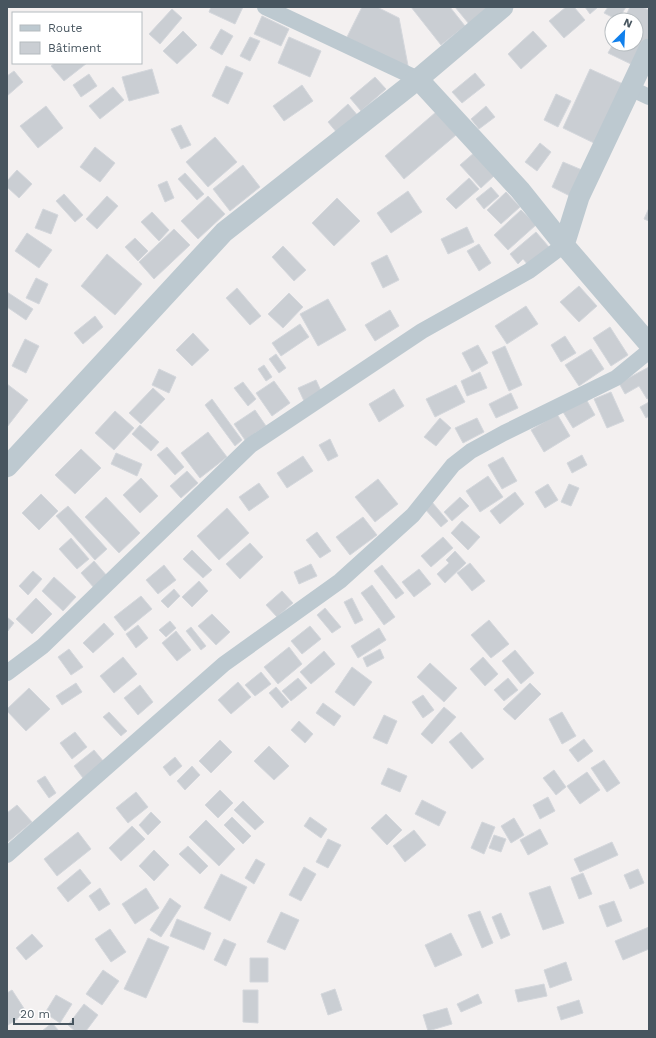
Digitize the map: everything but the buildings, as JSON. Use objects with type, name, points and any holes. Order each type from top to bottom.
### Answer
[{"type":"street","points":[[265,7],[418,79],[520,190],[564,245],[649,344]]},
{"type":"street","points":[[7,467],[224,232],[418,79],[503,7]]},
{"type":"street","points":[[7,673],[43,646],[251,445],[422,331],[529,271],[564,245],[579,197],[649,49]]},
{"type":"street","points":[[630,88],[649,97]]},
{"type":"street","points":[[7,855],[224,664],[340,581],[413,515],[453,465],[471,450],[616,378],[649,351]]}]
